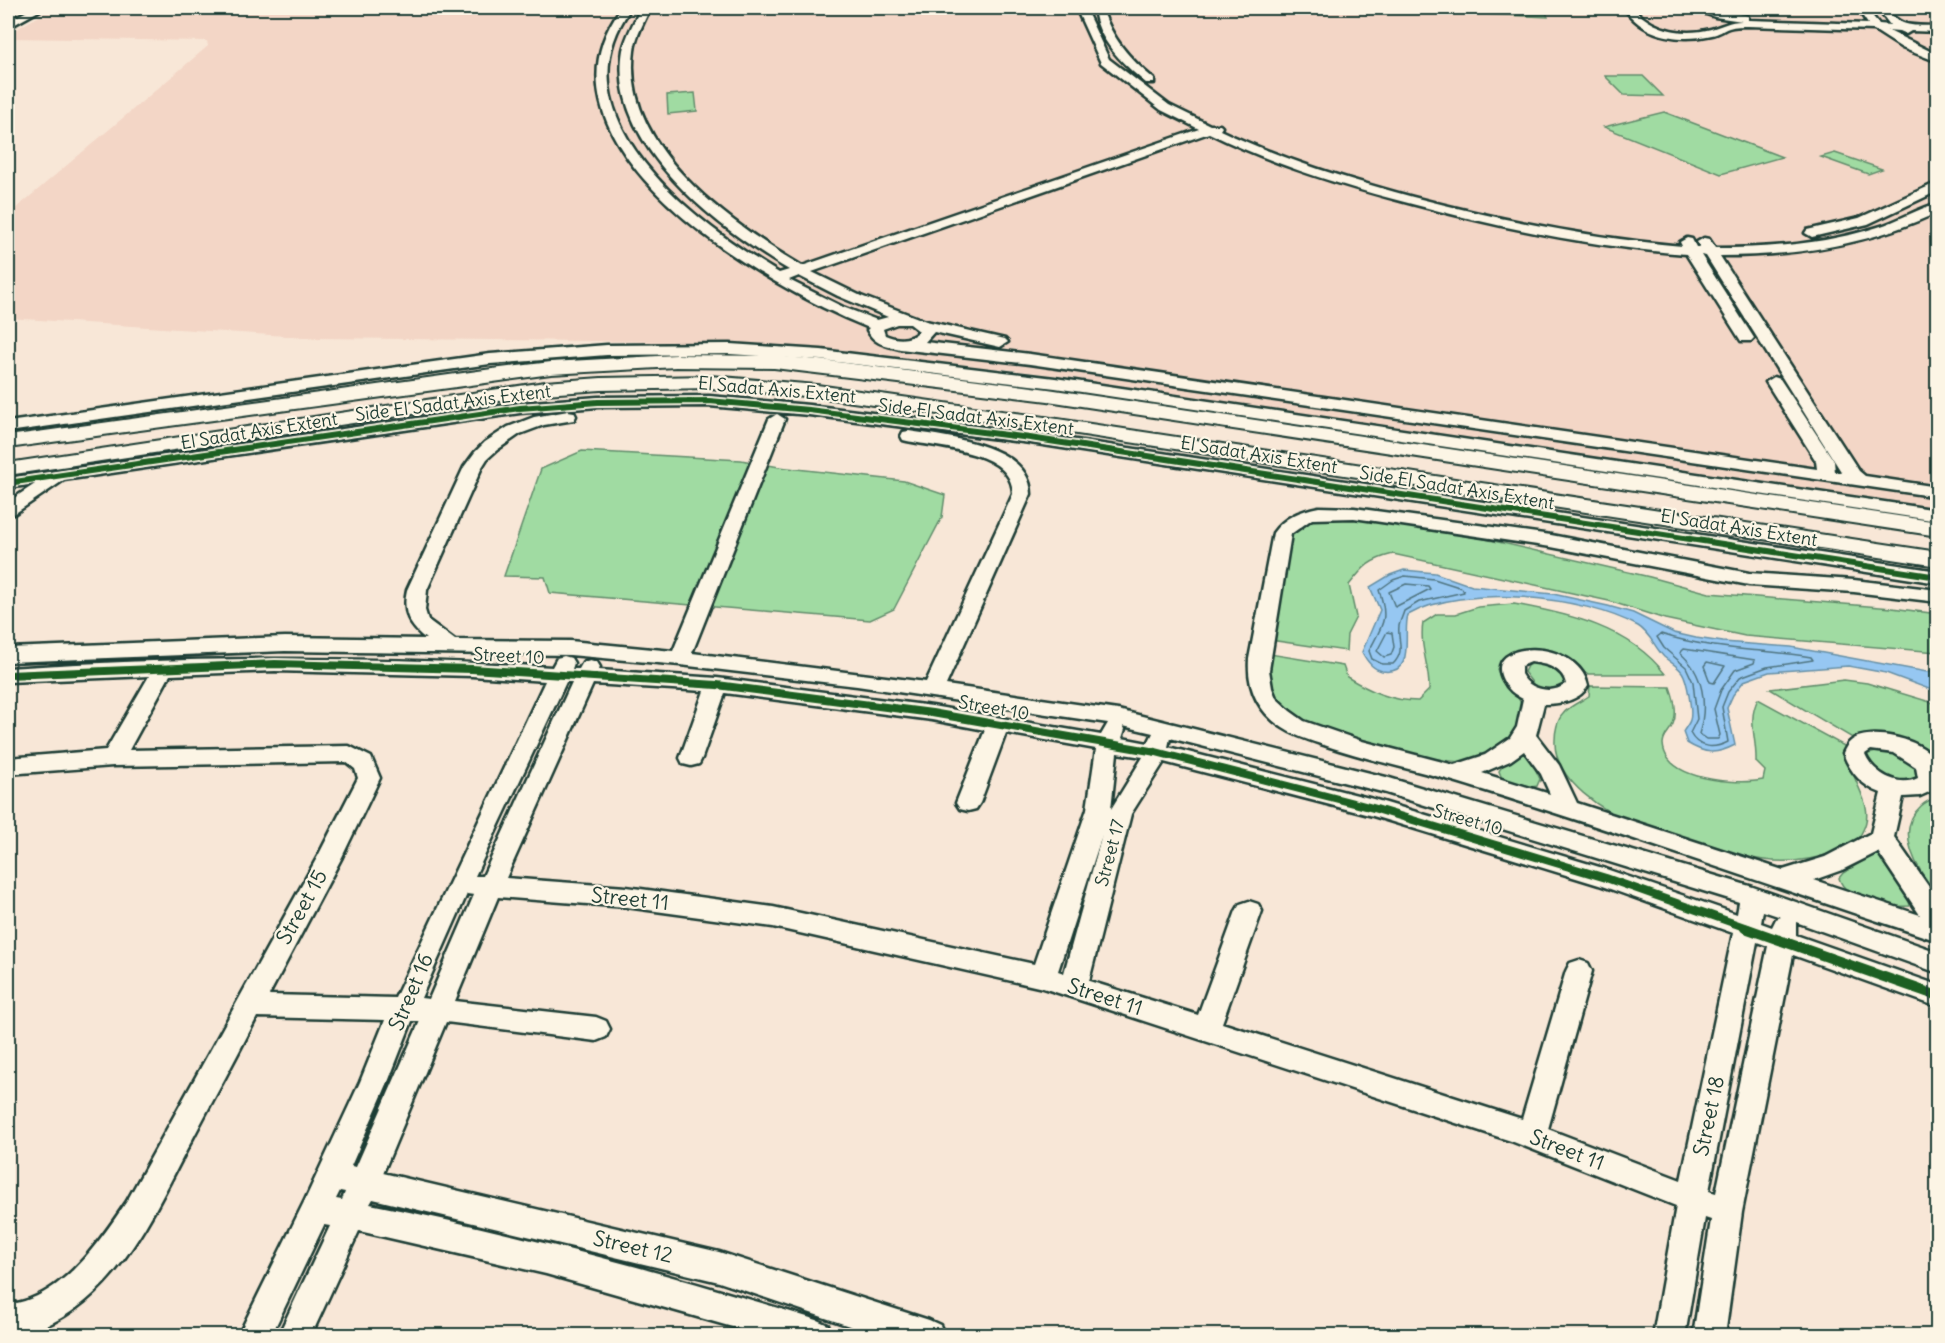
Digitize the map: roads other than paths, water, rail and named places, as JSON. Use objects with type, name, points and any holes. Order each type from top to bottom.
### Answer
[{"type":"main road","name":"El Sadat Axis Extent","points":[[8,442],[552,368],[676,361],[774,362],[1048,395],[1938,529]]},
{"type":"main road","name":"El Sadat Axis Extent","points":[[8,480],[114,453],[488,395],[567,387],[656,382],[753,385],[817,391],[1034,430],[1680,519],[1938,559]]},
{"type":"main road","points":[[200,440],[184,438],[179,431],[188,422],[205,416]]},
{"type":"main road","points":[[114,428],[127,431],[130,439],[114,453]]},
{"type":"main road","points":[[1680,519],[1719,543]]},
{"type":"street","points":[[8,25],[15,14],[39,8]]},
{"type":"street","points":[[626,8],[611,33],[605,49],[606,100],[617,132],[663,191],[693,222],[733,252],[780,281],[840,312],[878,326],[891,321],[914,322],[976,337],[1826,469],[1859,480],[1938,492]]},
{"type":"street","points":[[645,8],[634,24],[626,63],[629,98],[642,130],[658,153],[713,211],[803,272],[925,327],[926,335],[916,341],[900,344]]},
{"type":"street","points":[[1080,8],[1085,32],[1110,67],[1161,104],[1219,129],[1281,161],[1325,177],[1445,210],[1557,232],[1697,245],[1783,249],[1852,240],[1891,229],[1938,207]]},
{"type":"street","points":[[1098,8],[1106,34],[1116,50],[1130,65],[1219,129]]},
{"type":"street","points":[[1633,8],[1632,12],[1639,22],[1674,34],[1711,33],[1727,25],[1748,23],[1877,25]]},
{"type":"street","points":[[1697,8],[1715,14],[1747,19],[1938,27]]},
{"type":"street","points":[[1862,8],[1877,25],[1912,48],[1938,58]]},
{"type":"street","points":[[1882,8],[1890,20],[1898,26],[1938,49]]},
{"type":"street","points":[[604,64],[626,63]]},
{"type":"street","points":[[1110,67],[1130,65]]},
{"type":"street","points":[[606,100],[629,98]]},
{"type":"street","points":[[780,281],[1219,129]]},
{"type":"street","points":[[1774,237],[1822,232],[1851,225],[1884,213],[1938,186]]},
{"type":"street","points":[[1697,245],[1722,239]]},
{"type":"street","points":[[1697,245],[1852,475],[1859,480]]},
{"type":"street","points":[[1697,245],[1826,469]]},
{"type":"street","points":[[878,326],[876,334],[879,338],[900,344],[1030,359],[1826,469],[1846,464],[1938,478]]},
{"type":"street","points":[[8,428],[490,359],[617,350],[741,350],[821,356],[1055,383],[1938,516]]},
{"type":"street","name":"Side El Sadat Axis Extent","points":[[8,480],[508,409],[598,402],[709,401],[1034,430],[1742,547],[1938,577]]},
{"type":"street","points":[[450,646],[423,626],[415,615],[413,603],[473,467],[482,452],[497,440],[538,421],[587,414],[674,412],[777,419],[892,434],[973,449],[994,456],[1011,466],[1020,479],[1022,494],[1017,507],[933,690]]},
{"type":"street","points":[[680,658],[777,419]]},
{"type":"street","points":[[8,510],[63,474]]},
{"type":"street","points":[[1938,596],[1854,586],[1726,576],[1551,541],[1372,515],[1319,512],[1296,520],[1282,533],[1259,659],[1258,680],[1268,703],[1292,723],[1308,731],[1398,760],[1455,773],[1938,931]]},
{"type":"street","points":[[1719,543],[1726,576]]},
{"type":"street","points":[[1742,547],[1749,579]]},
{"type":"street","name":"Street 10","points":[[8,655],[285,644],[570,648],[680,658],[933,690],[1118,717],[1397,789],[1753,897],[1938,963]]},
{"type":"street","name":"Street 16","points":[[294,1335],[351,1214],[490,887],[572,676],[570,648]]},
{"type":"street","name":"Street 16","points":[[254,1335],[316,1210],[459,884],[572,676],[597,651]]},
{"type":"street","name":"Street 10","points":[[8,675],[325,664],[717,685],[932,713],[1156,752],[1274,781],[1501,846],[1749,927],[1938,996]]},
{"type":"street","points":[[113,758],[164,668]]},
{"type":"street","points":[[691,758],[717,685]]},
{"type":"street","points":[[1455,773],[1496,759],[1512,748],[1524,735],[1535,695]]},
{"type":"street","name":"Street 17","points":[[1043,977],[1099,809],[1103,792],[1105,757],[1118,717]]},
{"type":"street","points":[[968,803],[999,725]]},
{"type":"street","name":"Street 17","points":[[1074,986],[1120,813],[1148,770],[1163,728]]},
{"type":"street","points":[[1524,735],[1551,771],[1568,809]]},
{"type":"street","name":"Street 15","points":[[8,766],[35,762],[113,758],[349,754],[362,759],[368,768],[369,778],[366,788],[138,1211],[112,1252],[81,1284],[38,1312],[8,1321]]},
{"type":"street","points":[[1782,880],[1828,867],[1866,849],[1882,838],[1894,788]]},
{"type":"street","points":[[1882,838],[1906,877],[1938,920]]},
{"type":"street","name":"Street 11","points":[[459,884],[626,897],[773,917],[1043,977],[1531,1136],[1727,1212]]},
{"type":"street","name":"Street 18","points":[[1669,1335],[1693,1197],[1749,927],[1753,897]]},
{"type":"street","name":"Street 18","points":[[1709,1335],[1727,1212],[1762,1049],[1788,910]]},
{"type":"street","points":[[1206,1029],[1249,911]]},
{"type":"street","points":[[1531,1136],[1579,971]]},
{"type":"street","points":[[248,1006],[438,1010],[596,1029]]},
{"type":"street","name":"Street 12","points":[[331,1175],[719,1267],[929,1335]]},
{"type":"street","name":"Street 12","points":[[316,1210],[351,1214],[513,1250],[701,1299],[817,1335]]},
{"type":"street","points":[[701,1299],[719,1267]]},
{"type":"water","points":[[1404,570],[1435,573],[1472,586],[1553,594],[1608,606],[1633,613],[1674,633],[1696,638],[1791,647],[1927,672],[1937,669],[1937,692],[1886,673],[1848,666],[1769,672],[1744,681],[1733,695],[1727,708],[1735,745],[1716,752],[1705,751],[1687,743],[1683,732],[1689,722],[1691,710],[1686,681],[1680,670],[1664,657],[1638,626],[1587,607],[1523,597],[1460,599],[1431,605],[1408,615],[1406,652],[1400,667],[1393,671],[1382,671],[1375,668],[1362,652],[1380,610],[1370,587]]}]
